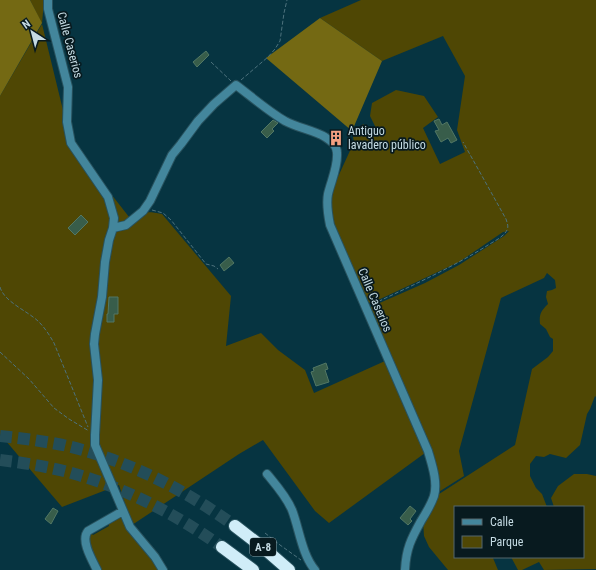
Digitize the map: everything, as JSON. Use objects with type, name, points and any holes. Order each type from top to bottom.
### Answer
[{"type":"highway","name":"A-8","points":[[235,526],[289,570]]},
{"type":"highway","name":"A-8","points":[[222,547],[254,570]]},
{"type":"street","name":"Calle Caserios","points":[[48,0],[48,9],[68,87],[67,122],[71,143],[108,197],[114,218],[113,228],[109,240],[102,297],[94,344],[98,380],[95,435],[96,445],[130,527],[155,557],[163,570]]},
{"type":"street","name":"Calle Caserios","points":[[236,85],[284,120],[322,136],[336,146],[337,159],[328,195],[327,213],[330,225],[428,451],[432,466],[435,492],[434,497],[411,540],[407,553],[405,570]]},
{"type":"street","points":[[113,228],[126,225],[143,211],[150,201],[172,155],[198,121],[214,104],[236,85]]},
{"type":"street","points":[[267,474],[284,496],[291,508],[305,553],[313,567]]},
{"type":"street","points":[[97,570],[86,546],[86,534],[88,531],[123,511]]},
{"type":"path","points":[[211,62],[232,83],[236,85],[268,57],[280,41],[287,0]]},
{"type":"path","points":[[365,307],[448,269],[499,238],[508,229],[506,219],[463,142]]},
{"type":"path","points":[[146,207],[163,213],[171,220],[206,264],[214,266],[218,269]]},
{"type":"path","points":[[0,287],[1,292],[7,298],[30,313],[48,334],[56,348],[91,433],[54,408],[29,379],[0,352]]},
{"type":"path","points":[[265,533],[294,556],[313,567]]},
{"type":"green space","points":[[30,0],[44,0],[42,24]]},
{"type":"green space","points":[[361,0],[596,0],[596,397],[595,396],[587,414],[580,445],[566,458],[550,454],[544,457],[536,456],[530,464],[530,476],[536,488],[542,494],[547,506],[454,506],[454,558],[493,558],[498,570],[448,570],[429,547],[424,536],[423,521],[436,496],[515,445],[532,369],[548,357],[553,351],[553,339],[550,337],[546,329],[540,324],[540,315],[548,304],[546,297],[547,291],[556,288],[555,280],[547,273],[544,278],[501,298],[459,451],[464,476],[437,493],[435,468],[369,311],[371,307],[425,283],[459,265],[504,236],[509,231],[503,232],[459,262],[376,301],[370,303],[365,301],[331,223],[331,192],[354,142],[353,137],[363,124],[371,131],[377,130],[370,116],[372,103],[396,90],[424,96],[438,117],[423,128],[440,164],[465,152],[457,130],[465,76],[443,36],[382,61],[320,18]]},
{"type":"green space","points":[[42,24],[71,143],[133,222],[146,213],[152,212],[162,214],[231,296],[226,346],[261,333],[278,350],[305,370],[314,393],[385,361],[425,453],[329,523],[315,511],[263,440],[239,454],[132,525],[119,485],[62,507],[0,434],[0,96]]},
{"type":"green space","points":[[574,474],[596,476],[596,569],[544,570],[539,562],[522,570],[518,570],[512,558],[584,558],[584,506],[554,506],[551,498],[558,486]]},
{"type":"green space","points":[[118,518],[123,519],[159,570],[99,570],[87,538],[91,533],[93,535],[109,526],[108,523]]},
{"type":"shaded area","points":[[0,0],[30,0],[42,23],[0,96]]},
{"type":"shaded area","points":[[320,18],[382,61],[352,131],[266,58]]},
{"type":"building","points":[[206,51],[209,55],[197,67],[193,62]]},
{"type":"building","points":[[439,119],[442,125],[447,122],[457,140],[451,143],[448,138],[441,142],[435,131],[439,130],[434,121]]},
{"type":"building","points":[[273,120],[278,123],[272,129],[274,131],[267,138],[261,132]]},
{"type":"building","points":[[81,215],[88,222],[75,235],[68,228]]},
{"type":"building","points":[[229,257],[234,263],[224,271],[220,265]]},
{"type":"building","points":[[109,297],[118,297],[118,314],[114,314],[114,322],[107,322]]},
{"type":"building","points":[[326,363],[328,369],[325,370],[329,382],[316,386],[311,372],[314,371],[313,368]]},
{"type":"building","points":[[410,506],[416,511],[410,519],[412,521],[408,525],[400,518]]},
{"type":"building","points":[[53,508],[58,511],[51,524],[45,519]]},
{"type":"tunnel","points":[[0,436],[63,445],[109,458],[175,488],[216,512],[235,526]]},
{"type":"tunnel","points":[[0,460],[57,469],[114,487],[152,504],[188,524],[222,547]]},
{"type":"place","name":"Antiguo lavadero público","points":[[336,138]]}]
